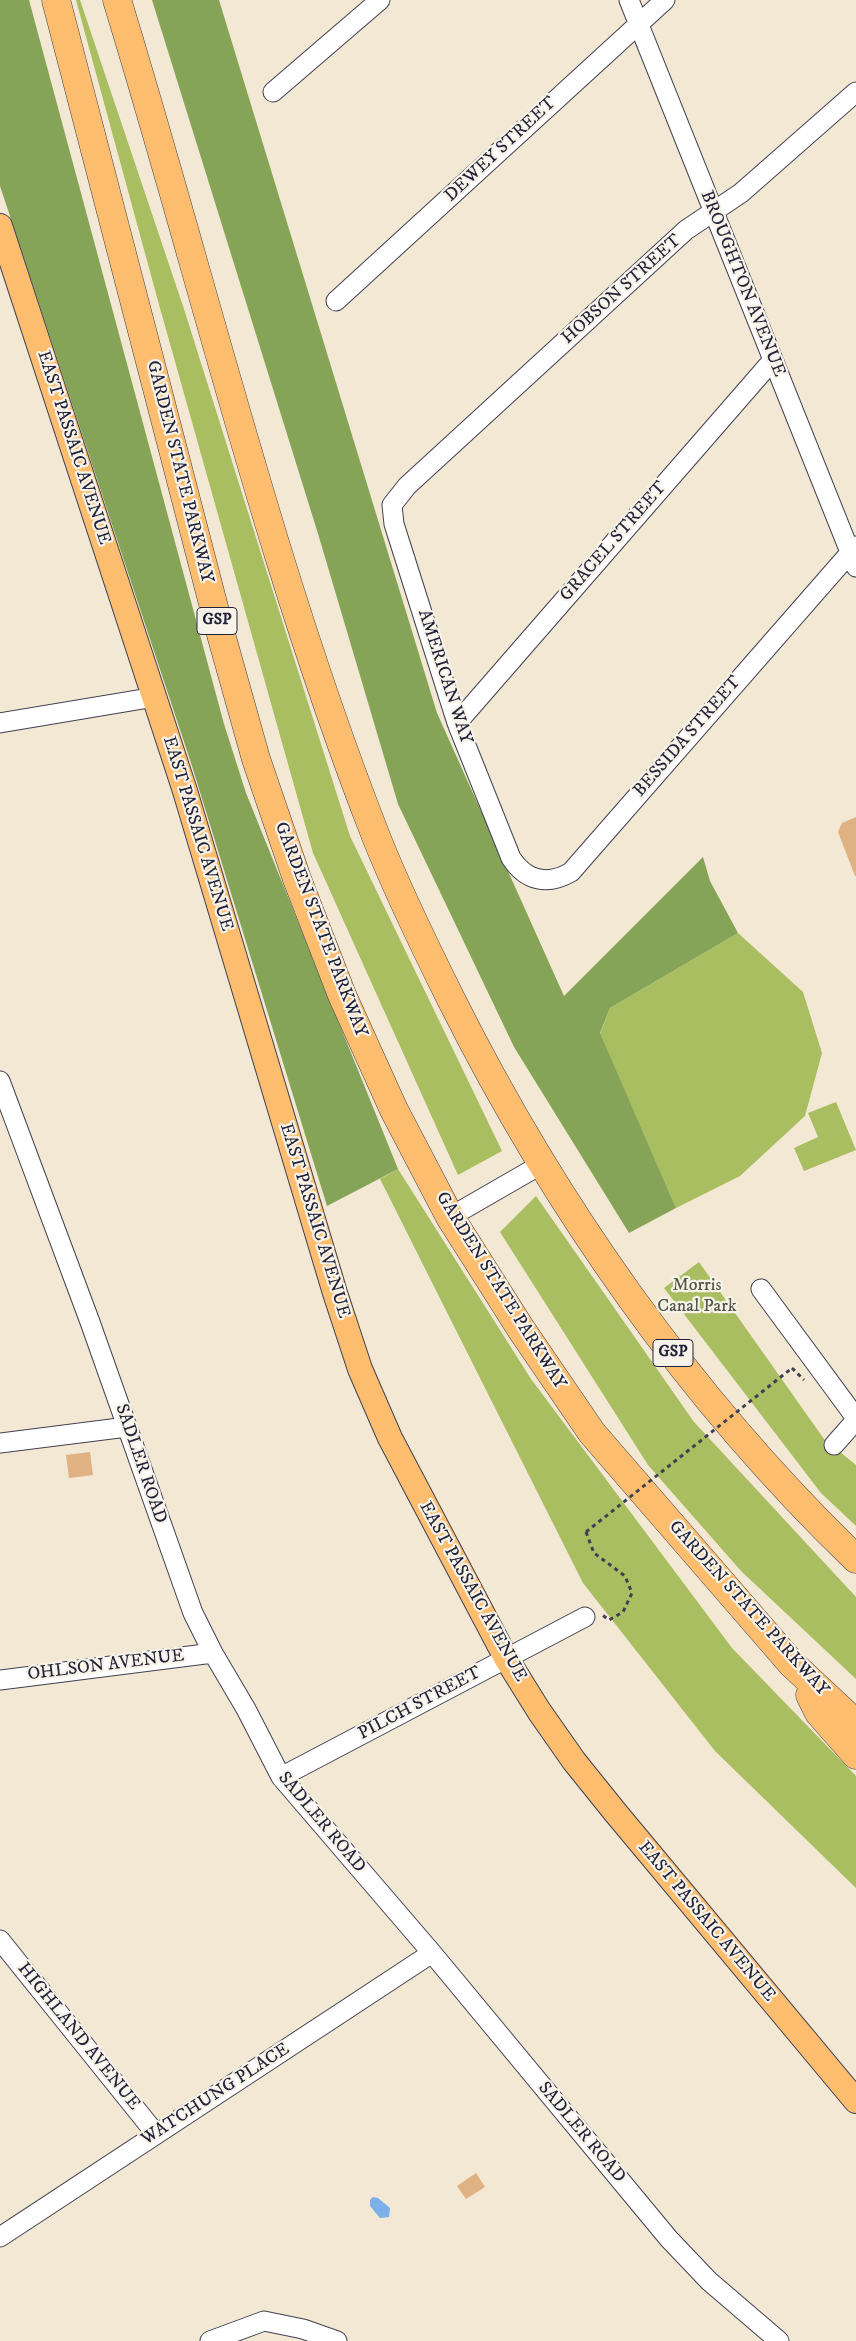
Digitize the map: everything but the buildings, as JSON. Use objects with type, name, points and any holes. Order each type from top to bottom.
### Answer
[{"type":"highway","name":"GARDEN STATE PARKWAY","points":[[56,0],[222,638],[256,759],[297,879],[342,995],[394,1110],[450,1217],[520,1329],[592,1433],[792,1664],[856,1724]]},
{"type":"highway","name":"GSP","points":[[117,0],[264,503],[337,733],[379,844],[428,954],[483,1062],[542,1164],[603,1256],[671,1350],[741,1437],[824,1528],[856,1559]]},
{"type":"highway","points":[[792,1664],[819,1713],[856,1756]]},
{"type":"main road","name":"EAST PASSAIC AVENUE","points":[[0,228],[155,697],[332,1284],[360,1368],[390,1438],[506,1658],[539,1711],[574,1761],[856,2101]]},
{"type":"street","points":[[273,92],[380,0]]},
{"type":"street","name":"BROUGHTON AVENUE","points":[[629,0],[772,361],[854,555]]},
{"type":"street","name":"DEWEY STREET","points":[[336,301],[665,0]]},
{"type":"street","name":"HOBSON STREET","points":[[396,498],[686,230],[741,193],[856,92]]},
{"type":"street","name":"GRACEL STREET","points":[[457,723],[772,361]]},
{"type":"street","name":"AMERICAN WAY","points":[[396,498],[392,505],[394,524],[457,723],[510,853]]},
{"type":"street","name":"BESSIDA STREET","points":[[510,853],[518,868],[538,880],[549,881],[571,872],[854,555]]},
{"type":"street","points":[[0,723],[155,697]]},
{"type":"street","name":"SADLER ROAD","points":[[0,1082],[6,1115],[127,1427],[193,1613],[281,1777],[432,1953],[669,2239],[709,2281],[779,2341]]},
{"type":"street","points":[[450,1217],[542,1164]]},
{"type":"street","points":[[761,1289],[856,1419],[834,1445]]},
{"type":"street","points":[[0,1443],[127,1427]]},
{"type":"street","name":"PILCH STREET","points":[[281,1777],[585,1617]]},
{"type":"street","name":"OHLSON AVENUE","points":[[0,1680],[213,1653]]},
{"type":"street","name":"HIGHLAND AVENUE","points":[[0,1940],[156,2134]]},
{"type":"street","name":"WATCHUNG PLACE","points":[[0,2237],[432,1953]]},
{"type":"street","points":[[210,2341],[264,2321],[302,2329],[337,2341]]},
{"type":"path","points":[[585,1617],[596,1611],[609,1620],[623,1612],[632,1592],[624,1576],[594,1553],[586,1532],[792,1368]]},
{"type":"green space","points":[[0,0],[29,0],[224,724],[246,793],[398,1169],[327,1206],[192,766],[0,186]]},
{"type":"green space","points":[[76,0],[80,0],[184,309],[350,836],[502,1151],[458,1175],[313,853],[158,301]]},
{"type":"green space","points":[[152,0],[219,0],[437,713],[564,996],[703,857],[710,881],[738,933],[610,1008],[600,1033],[676,1208],[629,1233],[514,1047],[398,804],[319,537]]},
{"type":"green space","points":[[738,933],[803,992],[822,1053],[805,1116],[740,1176],[676,1208],[600,1034],[610,1008]]},
{"type":"green space","points":[[836,1102],[856,1150],[804,1171],[794,1148],[818,1137],[808,1113]]},
{"type":"green space","points":[[398,1169],[531,1379],[732,1648],[856,1776],[856,1888],[715,1751],[583,1583],[380,1179]]},
{"type":"green space","points":[[536,1196],[694,1422],[856,1597],[856,1679],[741,1571],[648,1465],[500,1232]]},
{"type":"green space","name":"Morris Canal Park","points":[[699,1262],[824,1439],[856,1465],[856,1526],[821,1493],[664,1288]]},
{"type":"water","points":[[373,2197],[378,2198],[390,2208],[389,2217],[380,2218],[370,2206],[370,2200]]}]
